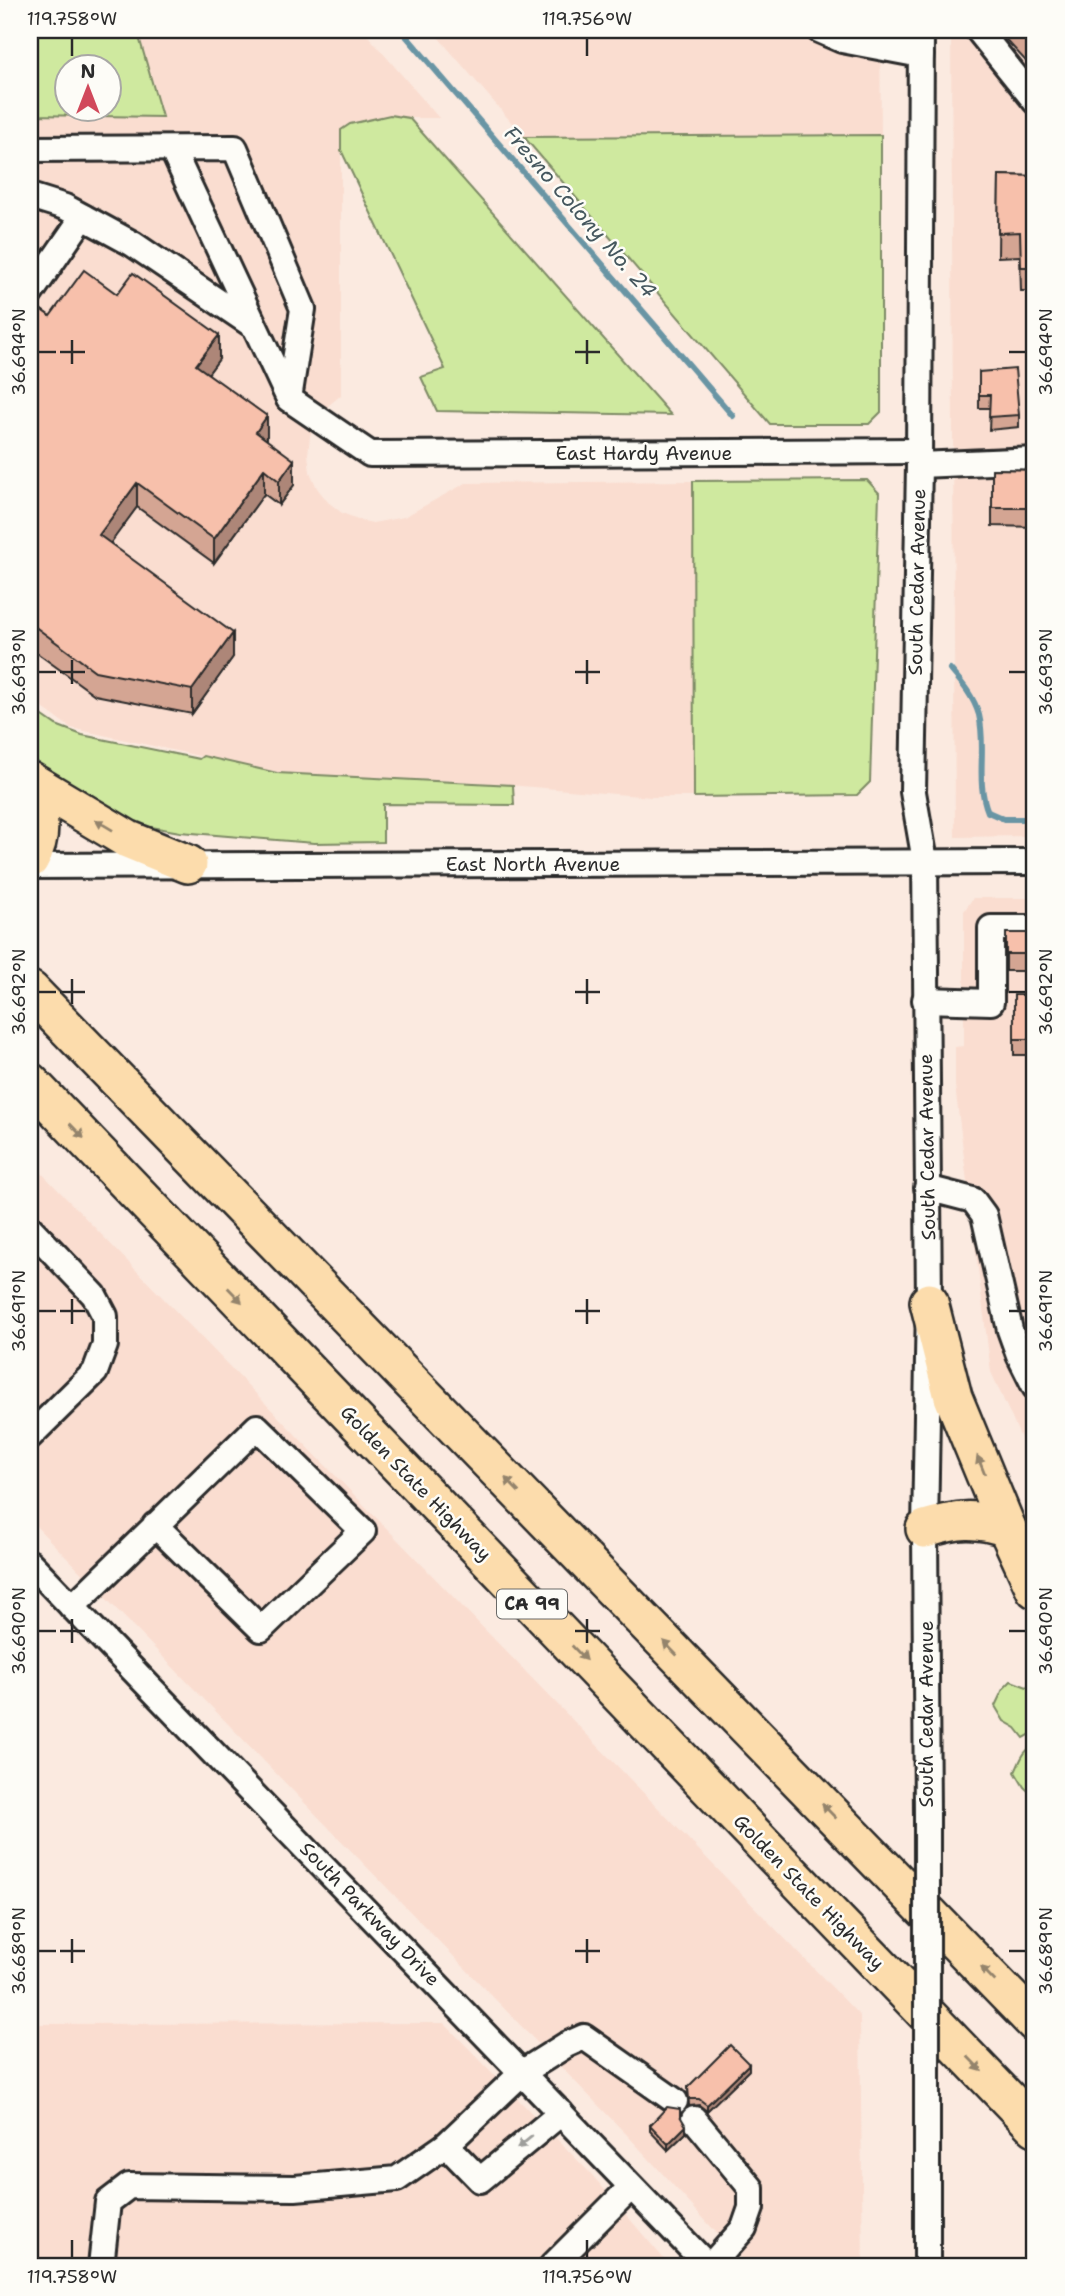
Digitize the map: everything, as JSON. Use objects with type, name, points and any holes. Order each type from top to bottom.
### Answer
[{"type":"highway","points":[[30,780],[127,839],[188,864]]},
{"type":"highway","points":[[30,792],[40,821],[36,848],[30,859]]},
{"type":"highway","points":[[30,990],[1035,2023]]},
{"type":"highway","name":"Golden State Highway","points":[[30,1082],[1035,2127]]},
{"type":"highway","points":[[929,1302],[953,1397],[1035,1589]]},
{"type":"highway","points":[[925,1529],[950,1521],[968,1519],[1007,1528]]},
{"type":"street","points":[[819,30],[842,40],[921,54]]},
{"type":"street","name":"South Cedar Avenue","points":[[921,30],[919,458],[913,792],[925,861],[929,1302],[925,1529],[927,2266]]},
{"type":"street","points":[[978,30],[1035,101]]},
{"type":"street","points":[[30,149],[235,148],[303,309],[289,399]]},
{"type":"street","points":[[172,149],[289,399]]},
{"type":"street","points":[[31,198],[65,207],[133,244],[255,326]]},
{"type":"street","points":[[30,295],[83,217]]},
{"type":"street","name":"East Hardy Avenue","points":[[289,399],[370,454],[1035,460]]},
{"type":"street","name":"East North Avenue","points":[[30,866],[1035,862]]},
{"type":"street","points":[[925,1000],[991,1002],[991,928],[1035,928]]},
{"type":"street","points":[[927,1188],[973,1200],[984,1216],[1010,1330],[1035,1387]]},
{"type":"street","points":[[30,1228],[94,1295],[105,1316],[105,1345],[95,1372],[30,1436]]},
{"type":"street","points":[[72,1607],[155,1525],[257,1427],[363,1531],[261,1629],[155,1525]]},
{"type":"street","name":"South Parkway Drive","points":[[30,1563],[709,2266]]},
{"type":"street","points":[[101,2266],[108,2202],[129,2186],[295,2188],[397,2179],[446,2145],[523,2072],[584,2037],[675,2101]]},
{"type":"street","points":[[446,2145],[480,2180],[561,2113]]},
{"type":"street","points":[[694,2119],[751,2188],[751,2208],[744,2228],[709,2266]]},
{"type":"street","points":[[552,2266],[631,2187]]},
{"type":"shaded area","points":[[30,30],[363,30],[439,118],[390,115],[341,130],[341,395],[317,420],[310,436],[310,472],[317,488],[328,502],[342,513],[373,523],[404,517],[466,483],[693,481],[694,797],[651,797],[475,782],[277,773],[71,728],[30,699]]},
{"type":"shaded area","points":[[432,30],[880,30],[881,135],[524,137]]},
{"type":"shaded area","points":[[951,30],[1035,30],[1035,836],[955,837]]},
{"type":"shaded area","points":[[973,898],[1035,898],[1035,1469],[991,1372],[955,1086],[955,1047],[964,1046],[964,911]]},
{"type":"shaded area","points":[[30,1161],[860,2016],[863,2266],[747,2266],[628,2136],[30,1520]]},
{"type":"shaded area","points":[[444,2023],[592,2175],[670,2266],[30,2266],[30,2024]]},
{"type":"green space","points":[[30,30],[137,30],[162,117],[122,116],[122,52],[52,52],[52,115],[30,115]]},
{"type":"green space","points":[[390,115],[409,118],[671,415],[437,411],[421,377],[445,369],[341,150],[341,130],[350,124]]},
{"type":"green space","points":[[881,135],[881,412],[869,424],[770,424],[524,137]]},
{"type":"green space","points":[[867,480],[879,493],[870,782],[857,795],[694,797],[693,481]]},
{"type":"green space","points":[[30,707],[56,725],[82,735],[199,759],[203,756],[277,773],[513,785],[514,805],[383,804],[383,842],[314,843],[180,832],[140,825],[55,777],[30,759]]},
{"type":"green space","points":[[1034,1678],[1035,1732],[1024,1738],[1016,1728],[1004,1721],[995,1706],[1003,1689],[1011,1681],[1027,1687]]},
{"type":"green space","points":[[1035,1746],[1035,1797],[1024,1787],[1015,1772],[1025,1753]]},
{"type":"building","points":[[1019,30],[1035,30],[1035,46]]},
{"type":"building","points":[[999,175],[1035,176],[1035,267],[1021,267],[1020,232],[998,233]]},
{"type":"building","points":[[84,270],[117,294],[133,273],[219,335],[196,365],[267,416],[256,432],[294,460],[279,481],[264,469],[214,539],[137,483],[99,535],[233,633],[192,690],[95,671],[30,623],[30,302],[50,316]]},
{"type":"building","points":[[1015,369],[1019,415],[989,417],[990,395],[979,395],[979,372]]},
{"type":"building","points":[[992,469],[1035,470],[1035,508],[992,508]]},
{"type":"building","points":[[1006,933],[1035,933],[1035,1039],[1014,1039],[1014,995],[1028,995],[1028,954],[1006,954]]},
{"type":"building","points":[[1030,1107],[1035,1107],[1035,1161],[1031,1161]]},
{"type":"building","points":[[730,2045],[749,2064],[707,2105],[699,2099],[689,2099],[688,2087]]},
{"type":"building","points":[[667,2107],[680,2109],[680,2116],[686,2126],[668,2144],[650,2125]]},
{"type":"waterway","name":"Fresno Colony No. 24","points":[[401,30],[733,416]]},
{"type":"waterway","name":"Fresno Colony No. 24","points":[[950,669],[971,696],[979,715],[982,788],[988,812],[1004,819],[1035,819]]}]
